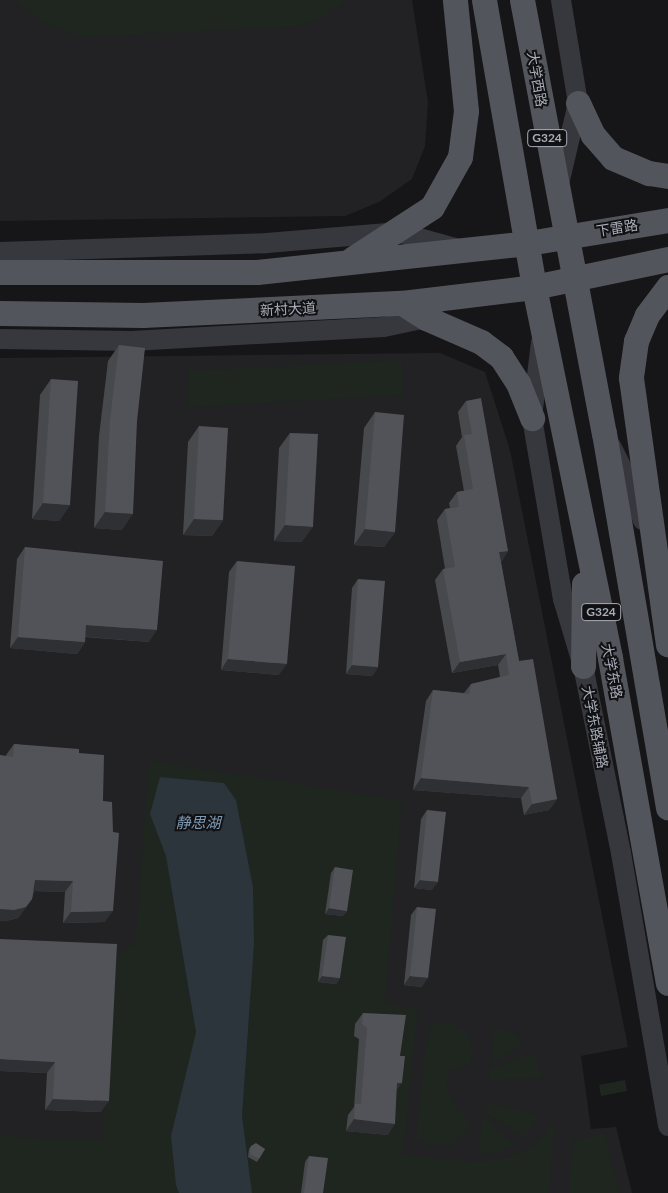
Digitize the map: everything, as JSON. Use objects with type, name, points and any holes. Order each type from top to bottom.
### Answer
[{"type":"main road","points":[[344,264],[397,232],[432,207],[460,157],[466,111],[455,0]]},
{"type":"main road","name":"大学西路","points":[[522,0],[574,277]]},
{"type":"main road","name":"G324","points":[[484,4],[528,243]]},
{"type":"main road","points":[[578,104],[592,135],[612,158],[649,174],[668,176]]},
{"type":"main road","name":"下雷路","points":[[567,237],[668,220]]},
{"type":"main road","points":[[0,272],[257,272],[344,264],[567,237]]},
{"type":"main road","name":"大学东路","points":[[528,243],[534,287],[665,949],[668,983]]},
{"type":"main road","points":[[574,277],[668,259]]},
{"type":"main road","name":"G324","points":[[574,277],[604,433],[667,791]]},
{"type":"main road","name":"新村大道","points":[[0,313],[153,314],[402,303],[534,287],[574,277]]},
{"type":"main road","points":[[668,287],[650,309],[636,341],[632,378],[653,550],[668,644]]},
{"type":"main road","points":[[402,303],[426,318],[481,342],[501,357],[518,382],[532,418]]},
{"type":"main road","points":[[583,666],[585,537]]},
{"type":"street","points":[[557,190],[578,104],[561,0]]},
{"type":"street","points":[[0,252],[267,243],[397,232],[462,250]]},
{"type":"street","points":[[0,339],[132,340],[223,337],[384,327],[426,318],[453,297]]},
{"type":"street","name":"大学东路辅路","points":[[542,328],[532,418],[563,599],[583,666],[621,853],[668,1126]]},
{"type":"street","points":[[604,433],[631,486],[653,550]]},
{"type":"shaded area","points":[[0,0],[412,0],[428,102],[425,146],[412,179],[379,202],[345,216],[0,221]]},
{"type":"shaded area","points":[[16,0],[345,0],[328,14],[302,26],[83,37],[41,22]]},
{"type":"shaded area","points":[[440,353],[485,372],[510,450],[628,1047],[581,1056],[591,1129],[616,1127],[632,1193],[0,1193],[0,358]]},
{"type":"shaded area","points":[[402,360],[403,395],[188,407],[187,371]]},
{"type":"shaded area","points":[[149,760],[402,801],[385,1004],[418,1009],[403,1155],[479,1162],[511,1157],[539,1141],[555,1121],[549,1193],[319,1193],[305,1162],[301,1193],[252,1193],[242,1116],[254,944],[253,887],[236,800],[224,783],[161,777],[150,814],[166,856],[196,1032],[171,1136],[179,1193],[0,1193],[0,1135],[51,1140],[103,1139],[114,960],[136,941]]},
{"type":"shaded area","points":[[438,1022],[454,1024],[469,1037],[472,1053],[470,1066],[451,1070],[445,1085],[454,1105],[469,1119],[469,1128],[451,1147],[429,1144],[416,1137],[425,1054],[430,1027]]},
{"type":"shaded area","points":[[494,1027],[512,1033],[525,1043],[491,1064]]},
{"type":"shaded area","points":[[533,1052],[543,1077],[489,1081],[490,1069]]},
{"type":"shaded area","points":[[625,1080],[627,1091],[601,1096],[599,1085]]},
{"type":"shaded area","points":[[487,1101],[539,1116],[524,1138],[486,1113]]},
{"type":"shaded area","points":[[483,1116],[515,1145],[500,1152],[478,1155]]},
{"type":"shaded area","points":[[604,1133],[619,1193],[569,1193],[572,1141]]},
{"type":"water","name":"静思湖","points":[[160,777],[224,783],[236,800],[253,887],[254,944],[242,1116],[252,1193],[179,1193],[176,1185],[171,1136],[196,1032],[166,856],[150,814]]},
{"type":"building","points":[[119,345],[145,348],[137,421],[133,514],[105,512],[110,420]]},
{"type":"building","points":[[51,379],[78,381],[70,505],[43,503]]},
{"type":"building","points":[[481,398],[508,551],[499,552],[519,661],[533,659],[557,799],[532,804],[529,787],[421,778],[433,690],[469,694],[471,684],[509,675],[506,654],[460,662],[443,569],[455,567],[445,509],[459,507],[457,492],[473,489],[464,435],[472,434],[466,401]]},
{"type":"building","points":[[375,412],[404,415],[395,532],[365,529]]},
{"type":"building","points":[[199,426],[228,428],[223,520],[194,519]]},
{"type":"building","points":[[290,433],[318,434],[313,527],[285,525]]},
{"type":"building","points":[[25,547],[163,561],[157,630],[86,625],[85,642],[18,637]]},
{"type":"building","points":[[237,561],[295,566],[287,664],[228,659]]},
{"type":"building","points":[[358,579],[385,581],[378,667],[352,665]]},
{"type":"building","points":[[14,744],[79,749],[79,753],[104,755],[103,801],[112,802],[113,832],[119,833],[113,911],[71,912],[73,881],[35,880],[32,899],[26,907],[14,910],[0,909],[0,755],[13,757]]},
{"type":"building","points":[[427,810],[446,812],[438,882],[420,880]]},
{"type":"building","points":[[335,867],[353,870],[347,911],[329,908]]},
{"type":"building","points":[[417,907],[436,909],[428,978],[410,976]]},
{"type":"building","points":[[328,935],[346,937],[340,978],[322,976]]},
{"type":"building","points":[[0,939],[117,944],[109,1101],[53,1099],[55,1062],[0,1059]]},
{"type":"building","points":[[363,1013],[406,1015],[400,1056],[405,1056],[402,1083],[397,1083],[395,1124],[354,1119],[355,1104],[361,1104],[367,1028],[362,1024]]},
{"type":"building","points":[[256,1143],[265,1149],[259,1159],[250,1154],[251,1146]]},
{"type":"building","points":[[309,1156],[328,1158],[323,1193],[304,1193]]}]
